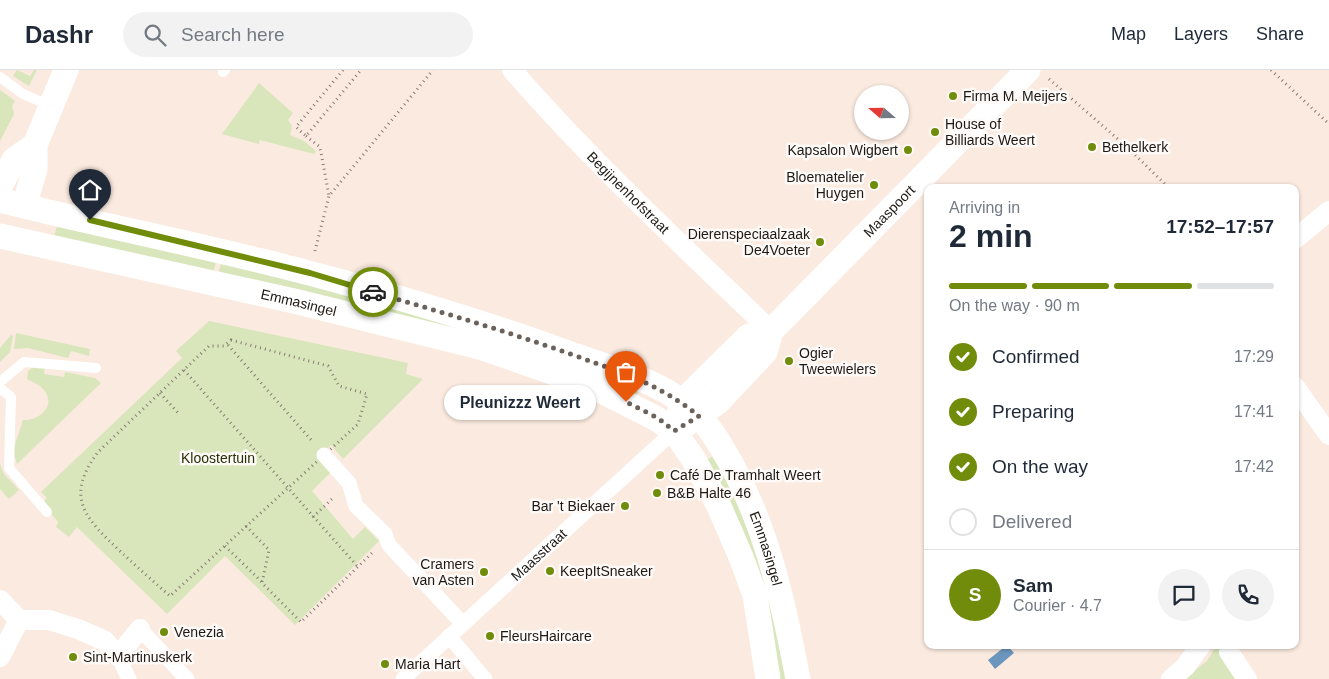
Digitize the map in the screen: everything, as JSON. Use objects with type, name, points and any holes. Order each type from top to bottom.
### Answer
[{"type":"street","points":[[0,226],[24,206],[35,170],[34,145],[66,70]]},
{"type":"street","name":"Begijnenhofstraat","points":[[512,70],[563,128],[616,182],[772,332]]},
{"type":"street","name":"Maaspoort","points":[[674,431],[690,409],[718,402],[765,352],[772,332],[1036,72]]},
{"type":"street","points":[[0,186],[14,160],[34,145]]},
{"type":"street","name":"Emmasingel","points":[[0,200],[310,273],[483,324],[652,384],[690,409],[721,445],[742,485],[766,544],[780,593],[798,679]]},
{"type":"street","points":[[1299,237],[1329,211]]},
{"type":"street","name":"Emmasingel","points":[[0,236],[294,301],[480,347],[594,387],[658,418],[674,431],[694,460],[718,504],[741,557],[755,595],[768,679]]},
{"type":"street","points":[[1299,393],[1329,435]]},
{"type":"street","name":"Maasstraat","points":[[403,679],[674,431]]},
{"type":"street","points":[[324,455],[348,483],[356,506],[385,534],[389,546],[462,624]]},
{"type":"street","points":[[0,657],[7,610],[78,629],[105,641],[118,656],[129,679]]},
{"type":"street","points":[[118,656],[140,629],[187,679]]},
{"type":"street","points":[[449,636],[485,679]]},
{"type":"street","points":[[1172,679],[1186,667],[1199,649]]},
{"type":"street","points":[[1229,652],[1247,679]]},
{"type":"lane","points":[[3,75],[23,94],[51,106]]},
{"type":"lane","points":[[0,382],[24,362],[96,368]]},
{"type":"lane","points":[[0,388],[11,397],[9,468],[47,512]]},
{"type":"path","points":[[310,273],[329,196],[320,147],[296,127],[343,70]]},
{"type":"path","points":[[306,136],[361,70]]},
{"type":"path","points":[[329,196],[433,70]]},
{"type":"path","points":[[1271,70],[1329,124]]},
{"type":"path","points":[[1036,72],[1127,147],[1165,184]]},
{"type":"path","points":[[231,340],[328,366],[339,386],[367,394],[358,424],[170,596],[94,527],[84,510],[80,492],[85,470],[98,452],[184,370],[209,346],[217,348],[228,344],[231,340]]},
{"type":"path","points":[[228,344],[324,455]]},
{"type":"path","points":[[184,370],[358,566]]},
{"type":"path","points":[[160,393],[180,415]]},
{"type":"path","points":[[314,517],[348,483]]},
{"type":"path","points":[[246,526],[269,550],[262,582]]},
{"type":"path","points":[[225,546],[301,622],[386,539]]},
{"type":"green space","points":[[17,70],[30,76],[34,70],[37,70],[29,86],[13,76]]},
{"type":"green space","points":[[259,83],[293,113],[288,120],[292,126],[290,135],[304,141],[316,151],[314,154],[260,140],[259,144],[222,134]]},
{"type":"green space","points":[[0,90],[15,101],[12,106],[14,114],[0,141]]},
{"type":"green space","points":[[58,222],[217,258],[212,278],[53,241]]},
{"type":"green space","points":[[222,259],[309,280],[641,387],[634,400],[217,279]]},
{"type":"green space","name":"Kloostertuin","points":[[209,321],[408,363],[406,374],[423,379],[343,459],[331,445],[320,456],[332,471],[312,491],[353,539],[365,527],[379,541],[295,625],[225,556],[167,614],[77,527],[69,537],[56,527],[58,522],[42,503],[47,498],[41,492],[182,358],[176,351]]},
{"type":"green space","points":[[16,333],[90,349],[89,356],[71,351],[68,358],[28,348],[14,349]]},
{"type":"green space","points":[[11,335],[13,336],[10,352],[0,362],[0,348]]},
{"type":"green space","points":[[33,367],[45,368],[44,374],[64,377],[65,372],[95,378],[101,383],[17,464],[13,451],[23,420],[29,420],[40,415],[47,407],[48,402],[42,388],[27,379],[28,371]]},
{"type":"green space","points":[[717,454],[753,526],[791,679],[774,679],[701,463]]},
{"type":"green space","points":[[0,464],[4,474],[19,490],[9,499],[0,489]]},
{"type":"green space","points":[[1214,649],[1234,649],[1240,679],[1184,679],[1207,661]]},
{"type":"water","points":[[1002,649],[1010,649],[1014,653],[995,669],[988,660]]},
{"type":"way so far","points":[[373,292],[483,324],[637,378],[666,392],[699,416],[674,431],[658,418],[626,402]]},
{"type":"place","name":"Firma M. Meijers","points":[[953,96]]},
{"type":"place","name":"House of Billiards Weert","points":[[935,132]]},
{"type":"place","name":"Bethelkerk","points":[[1092,147]]},
{"type":"place","name":"Kapsalon Wigbert","points":[[908,150]]},
{"type":"place","name":"Bloematelier Huygen","points":[[874,185]]},
{"type":"place","name":"Dierenspeciaalzaak De4Voeter","points":[[820,242]]},
{"type":"place","name":"Ogier Tweewielers","points":[[789,361]]},
{"type":"place","name":"Pleunizzz Weert","points":[[626,402]]},
{"type":"place","name":"Café De Tramhalt Weert","points":[[660,475]]},
{"type":"place","name":"B&B Halte 46","points":[[657,493]]},
{"type":"place","name":"Bar 't Biekaer","points":[[625,506]]},
{"type":"place","name":"KeepItSneaker","points":[[550,571]]},
{"type":"place","name":"Cramers van Asten","points":[[484,572]]},
{"type":"place","name":"Venezia","points":[[164,632]]},
{"type":"place","name":"FleursHaircare","points":[[490,636]]},
{"type":"place","name":"Sint-Martinuskerk","points":[[73,657]]},
{"type":"place","name":"Maria Hart","points":[[385,664]]},
{"type":"route","points":[[90,220],[310,273],[373,292]]}]
